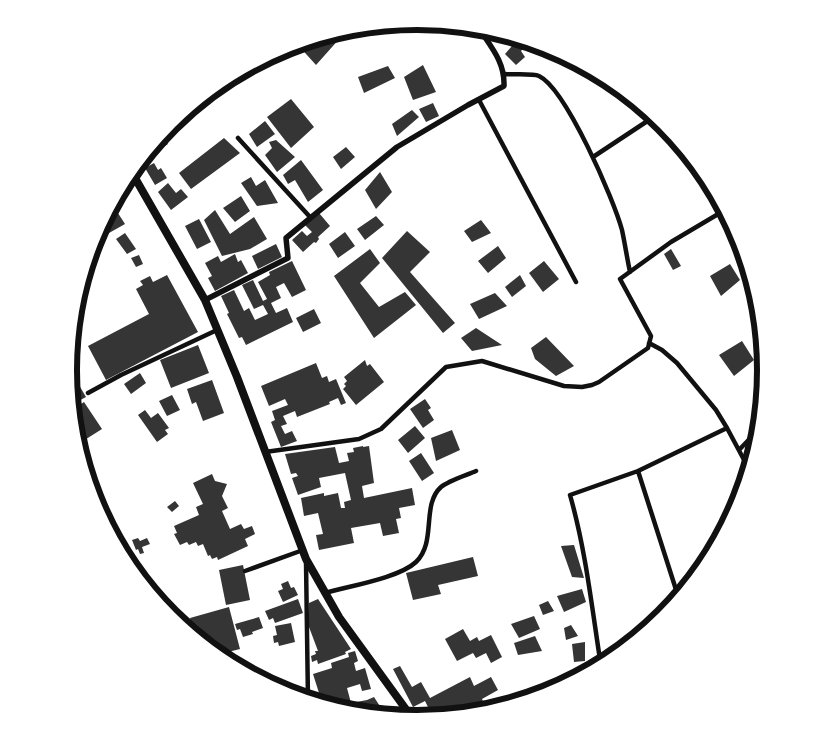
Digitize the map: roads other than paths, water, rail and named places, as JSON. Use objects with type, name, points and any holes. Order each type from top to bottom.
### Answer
[{"type":"highway","points":[[136,179],[205,300],[266,452],[306,559],[339,617],[408,711]]},
{"type":"street","points":[[205,300],[288,258],[286,238],[310,217],[398,147],[504,86],[505,74],[500,61],[485,37]]},
{"type":"street","points":[[505,74],[539,76],[555,91],[574,121],[593,157],[621,229],[630,272]]},
{"type":"street","points":[[479,100],[576,282]]},
{"type":"street","points":[[593,157],[648,120]]},
{"type":"street","points":[[238,138],[310,217]]},
{"type":"street","points":[[266,452],[359,439],[381,429],[446,367],[482,361],[564,386],[582,387],[599,382],[648,348],[651,336],[620,279],[671,242],[719,214]]},
{"type":"street","points":[[88,393],[121,375],[217,330]]},
{"type":"street","points":[[649,343],[662,350],[677,363],[716,410],[745,462]]},
{"type":"street","points":[[600,658],[588,579],[570,495],[638,472],[727,428]]},
{"type":"street","points":[[738,450],[751,437]]},
{"type":"street","points":[[325,592],[402,572],[416,562],[426,549],[433,499],[441,487],[476,471]]},
{"type":"street","points":[[638,472],[676,591]]},
{"type":"street","points":[[245,571],[303,550]]},
{"type":"street","points":[[306,559],[308,693]]}]
